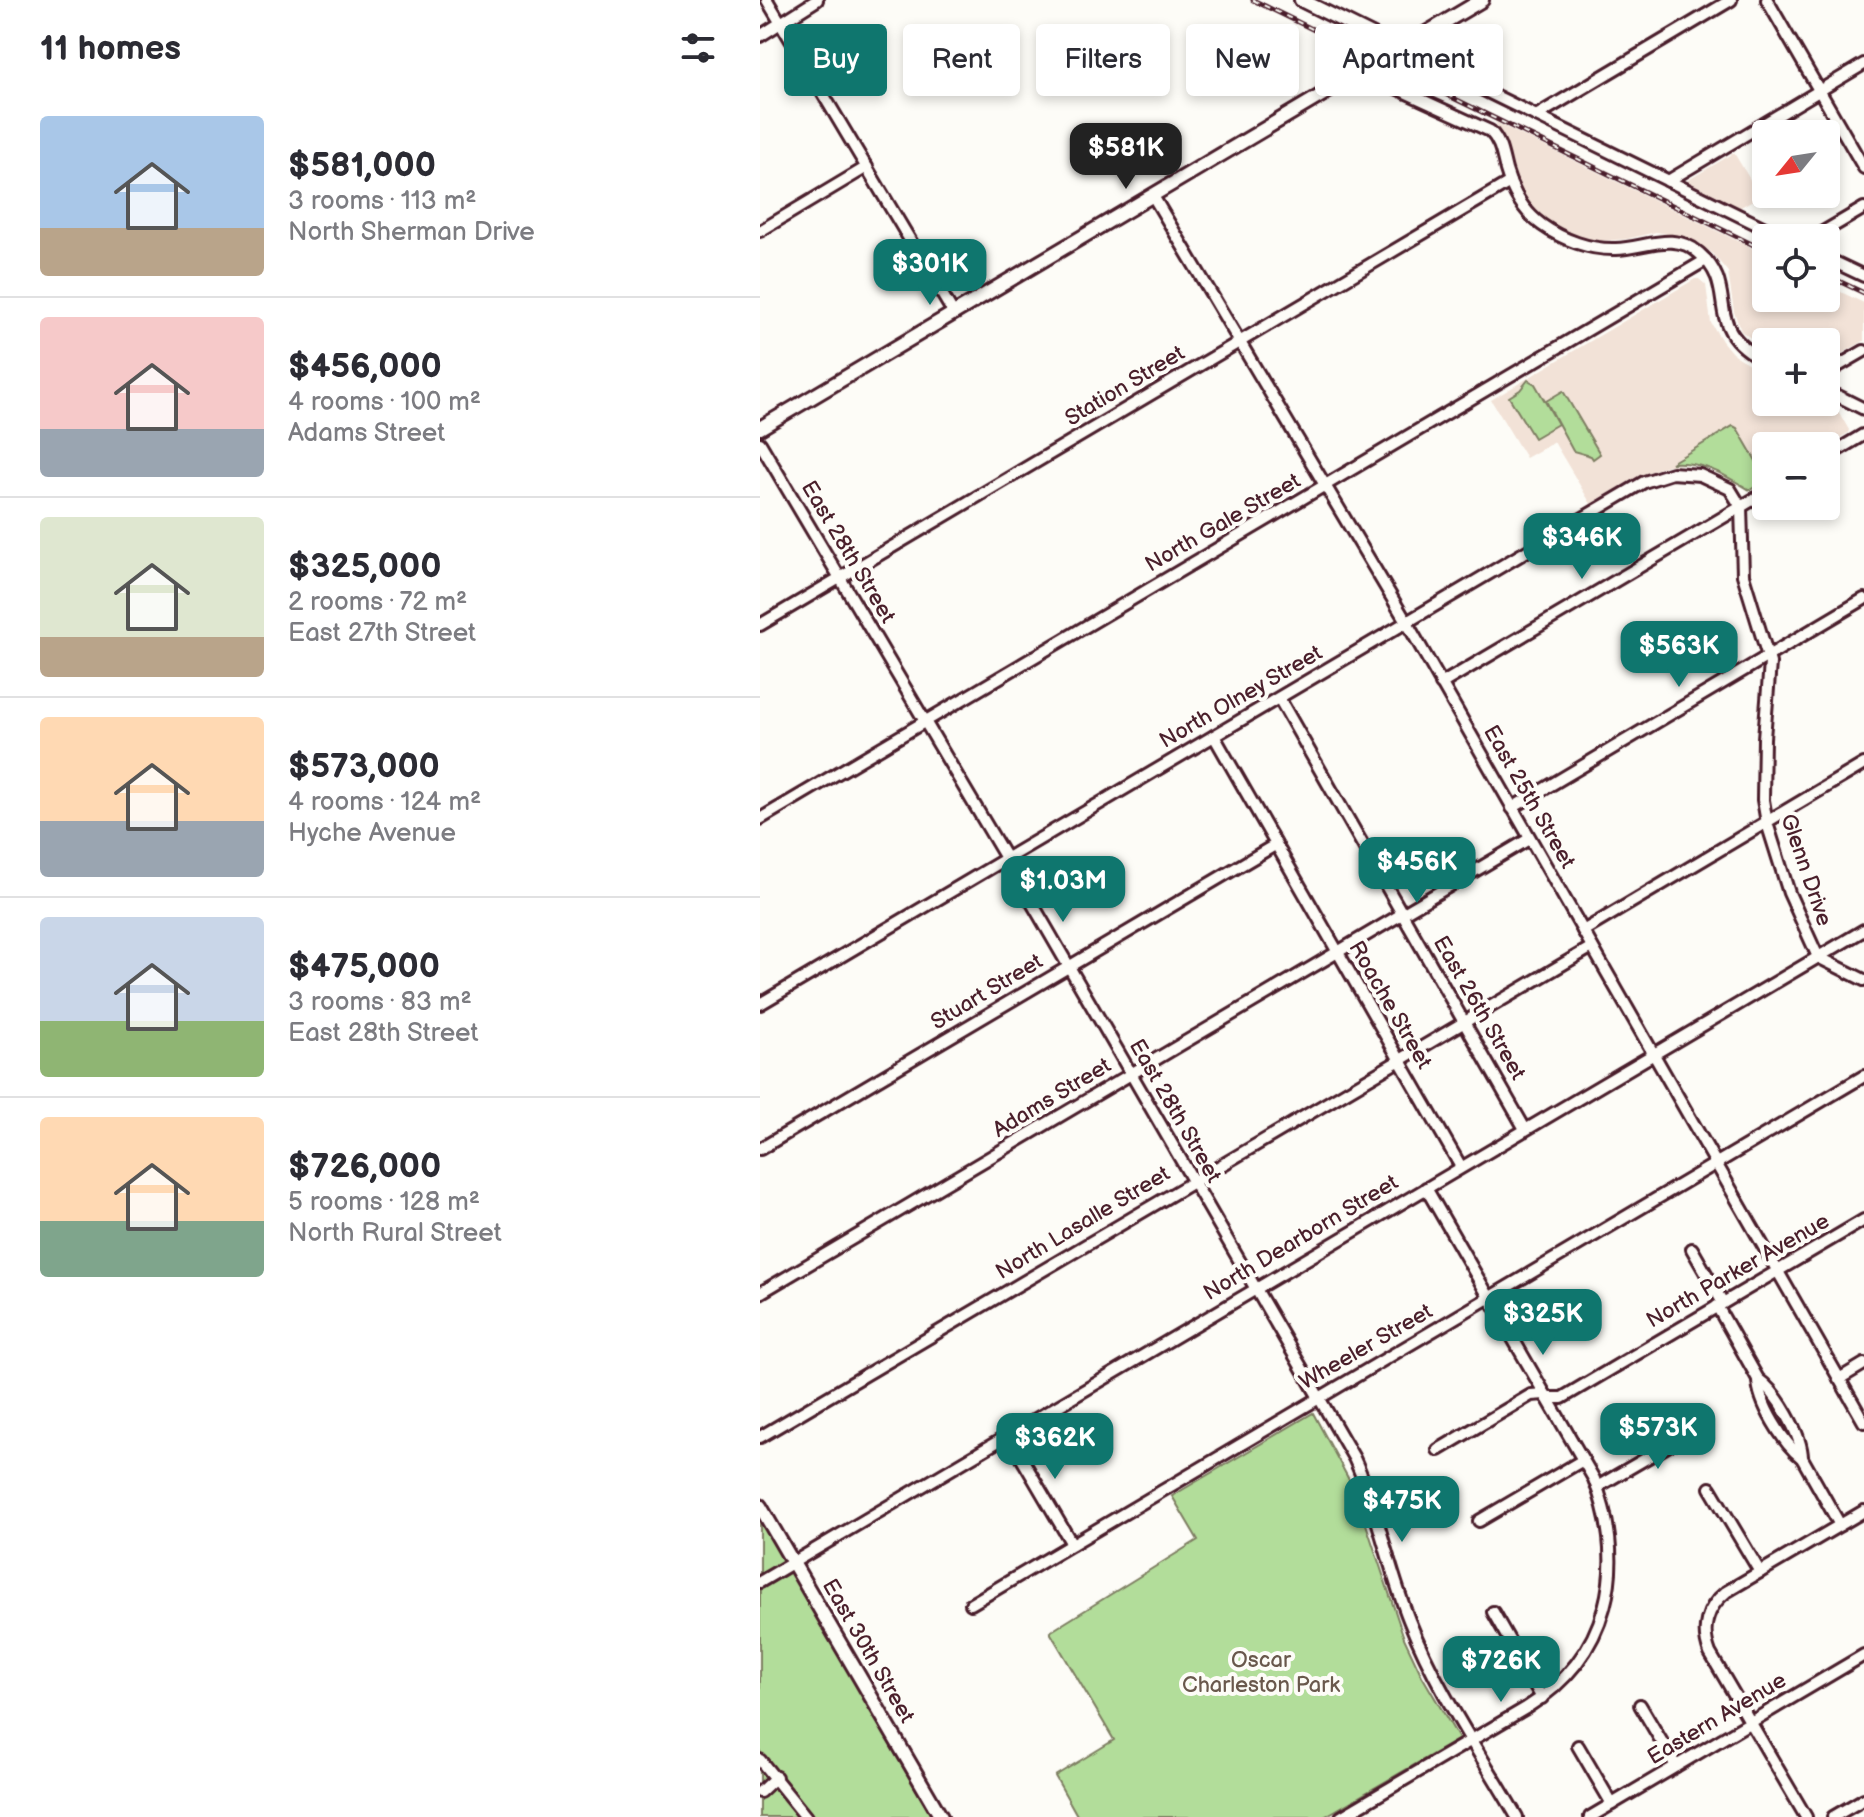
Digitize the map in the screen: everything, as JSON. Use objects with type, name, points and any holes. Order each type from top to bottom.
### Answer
[{"type":"main road","points":[[1301,0],[1349,24]]},
{"type":"main road","points":[[1442,24],[1482,0]]},
{"type":"main road","points":[[760,428],[1321,96]]},
{"type":"main road","name":"East 30th Street","points":[[760,1506],[941,1817]]},
{"type":"street","points":[[767,0],[954,314]]},
{"type":"street","points":[[760,36],[817,0]]},
{"type":"street","points":[[1536,116],[1731,0]]},
{"type":"street","points":[[1767,0],[1864,168]]},
{"type":"street","points":[[1668,181],[1864,64]]},
{"type":"street","points":[[1415,96],[1490,131],[1497,139],[1510,182],[1522,204],[1533,218],[1563,238],[1605,249],[1670,241],[1693,249],[1706,260],[1719,281],[1724,319],[1730,333],[1752,353]]},
{"type":"street","points":[[1495,96],[1756,224]]},
{"type":"street","points":[[760,231],[867,167]]},
{"type":"street","name":"Station Street","points":[[760,625],[1510,182]]},
{"type":"street","name":"East 25th Street","points":[[1153,196],[1407,623],[1864,1422]]},
{"type":"street","points":[[1837,224],[1864,208]]},
{"type":"street","name":"North Gale Street","points":[[760,819],[1706,260]]},
{"type":"street","points":[[1840,265],[1864,276]]},
{"type":"street","points":[[1840,365],[1864,351]]},
{"type":"street","points":[[1840,397],[1864,409]]},
{"type":"street","points":[[1840,449],[1864,435]]},
{"type":"street","name":"East 28th Street","points":[[760,443],[926,721],[1360,1472],[1400,1595],[1423,1653],[1517,1817]]},
{"type":"street","name":"North Olney Street","points":[[760,1004],[1653,477],[1679,472],[1700,475],[1730,489],[1741,507]]},
{"type":"street","points":[[1441,684],[1752,500]]},
{"type":"street","name":"Glenn Drive","points":[[1741,507],[1743,575],[1768,656],[1763,800],[1767,823],[1789,893],[1818,957],[1864,980]]},
{"type":"street","points":[[1512,808],[1864,599]]},
{"type":"street","name":"East 26th Street","points":[[1279,698],[1525,1129]]},
{"type":"street","name":"Roache Street","points":[[1214,736],[1461,1167]]},
{"type":"street","points":[[1583,931],[1864,764]]},
{"type":"street","name":"Adams Street","points":[[760,1293],[1529,839]]},
{"type":"street","name":"Stuart Street","points":[[760,1149],[1275,845]]},
{"type":"street","name":"North Dearborn Street","points":[[760,1582],[1864,930]]},
{"type":"street","name":"North Lasalle Street","points":[[760,1437],[1592,947]]},
{"type":"street","name":"Wheeler Street","points":[[971,1604],[1864,1076]]},
{"type":"street","points":[[1341,1817],[1542,1698],[1577,1663],[1597,1627],[1610,1580],[1611,1543],[1607,1516],[1597,1487],[1426,1188]]},
{"type":"street","name":"North Parker Avenue","points":[[1438,1450],[1531,1395],[1560,1399],[1864,1220]]},
{"type":"street","points":[[1692,1249],[1758,1379],[1789,1418],[1802,1448],[1802,1458],[1840,1525]]},
{"type":"street","points":[[1839,1379],[1864,1364]]},
{"type":"street","points":[[1597,1487],[1702,1426]]},
{"type":"street","points":[[1008,1435],[1072,1544]]},
{"type":"street","points":[[1479,1521],[1583,1460]]},
{"type":"street","points":[[1710,1488],[1760,1572]]},
{"type":"street","points":[[1806,1817],[1710,1653],[1705,1631],[1707,1619],[1716,1601],[1864,1511]]},
{"type":"street","points":[[1493,1612],[1542,1698]]},
{"type":"street","name":"Eastern Avenue","points":[[1590,1817],[1864,1655]]},
{"type":"street","points":[[1640,1705],[1676,1766]]},
{"type":"street","points":[[1578,1746],[1612,1804]]},
{"type":"street","points":[[760,1760],[806,1817]]},
{"type":"street","points":[[760,1792],[776,1777]]},
{"type":"street","points":[[1833,1817],[1864,1799]]},
{"type":"shaded area","points":[[1495,122],[1752,248],[1752,312],[1840,312],[1840,292],[1864,303],[1864,341],[1840,354],[1840,328],[1752,328],[1752,339],[1741,331],[1734,312],[1728,272],[1711,252],[1689,238],[1656,232],[1601,241],[1572,237],[1529,206],[1517,188],[1508,165],[1506,144]]},
{"type":"shaded area","points":[[1734,153],[1752,183],[1752,201],[1739,208],[1685,182]]},
{"type":"shaded area","points":[[1699,279],[1706,285],[1711,323],[1732,353],[1752,366],[1752,416],[1840,414],[1849,430],[1840,438],[1840,432],[1752,432],[1750,491],[1711,470],[1690,464],[1668,465],[1639,476],[1591,504],[1554,442],[1526,458],[1491,400]]},
{"type":"green space","points":[[1528,380],[1535,384],[1558,424],[1534,438],[1509,397]]},
{"type":"green space","points":[[1563,391],[1600,454],[1593,459],[1573,451],[1546,401]]},
{"type":"green space","points":[[1733,426],[1752,454],[1752,489],[1703,466],[1671,463]]},
{"type":"green space","name":"Oscar Charleston Park","points":[[1313,1413],[1355,1491],[1404,1638],[1459,1739],[1324,1817],[1078,1817],[1055,1776],[1114,1740],[1050,1632],[1198,1540],[1172,1496]]},
{"type":"green space","points":[[760,1520],[932,1817],[760,1817]]},
{"type":"railway","points":[[1253,0],[1752,244]]},
{"type":"railway","points":[[1840,282],[1864,293]]}]
